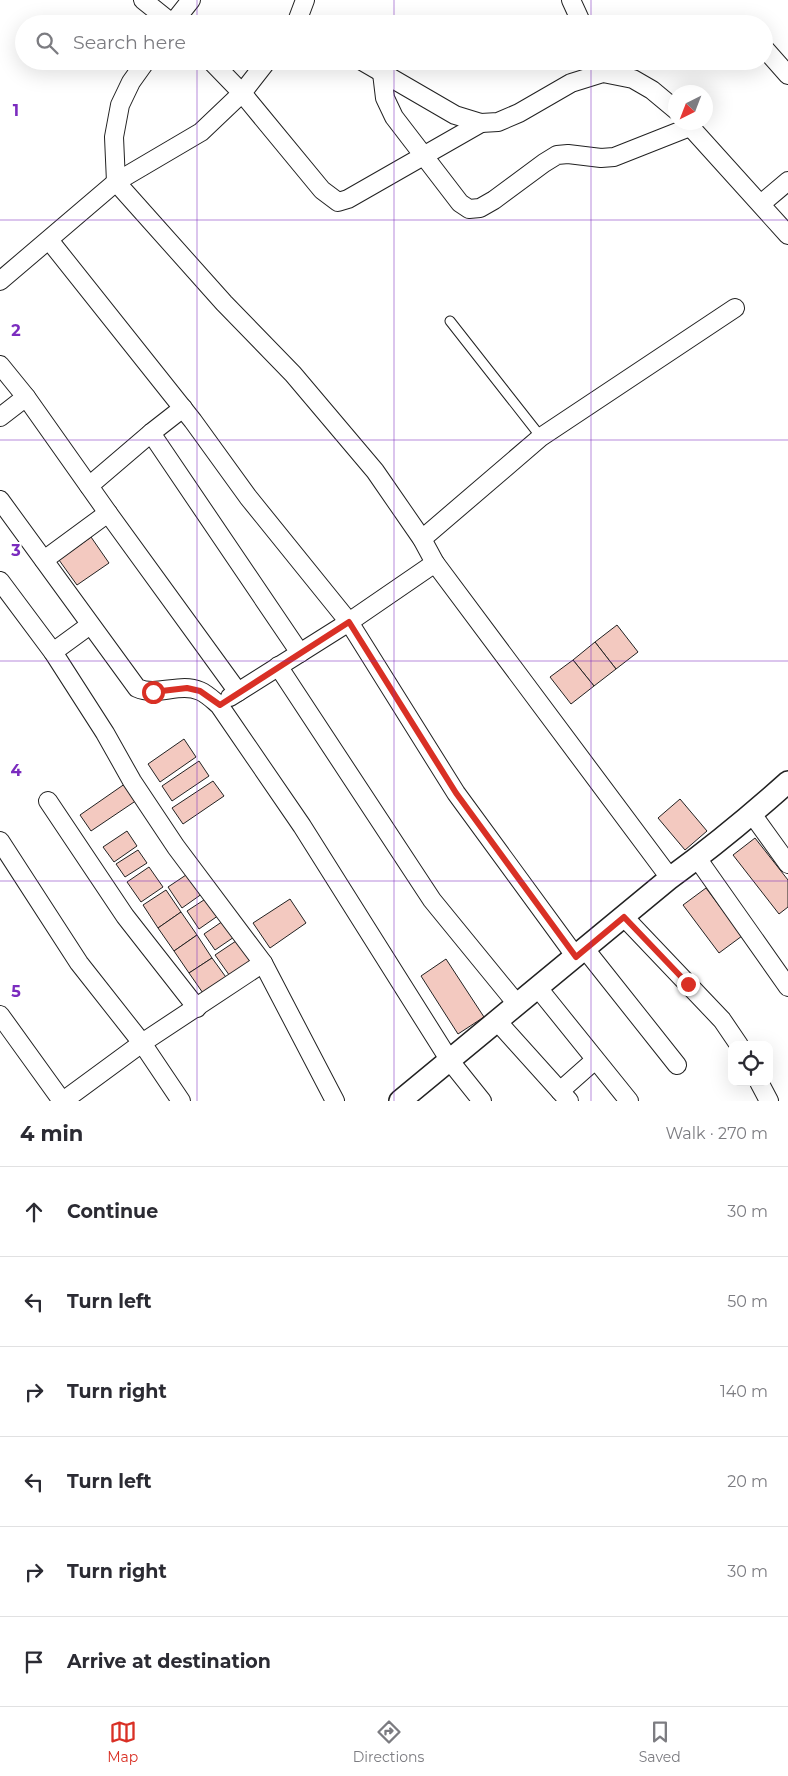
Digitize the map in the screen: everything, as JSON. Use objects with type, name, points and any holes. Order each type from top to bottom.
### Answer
[{"type":"street","points":[[143,0],[162,15]]},
{"type":"street","points":[[180,15],[191,0]]},
{"type":"street","points":[[300,15],[305,0]]},
{"type":"street","points":[[571,0],[578,15]]},
{"type":"street","points":[[773,58],[788,76]]},
{"type":"street","points":[[140,70],[131,82],[120,105],[114,138],[116,182],[224,302],[293,374],[375,472],[422,540],[435,563],[670,878]]},
{"type":"street","points":[[219,70],[242,93],[322,190],[338,202],[348,199],[481,123]]},
{"type":"street","points":[[0,281],[116,182],[201,132],[242,93],[260,70]]},
{"type":"street","points":[[378,70],[455,115],[481,123],[498,122],[519,113],[595,70]]},
{"type":"street","points":[[608,70],[633,79],[652,90],[668,103]]},
{"type":"street","points":[[382,72],[385,98],[394,118],[460,203],[469,209],[480,208],[494,200],[557,155],[614,157],[676,130]]},
{"type":"street","points":[[693,130],[788,235]]},
{"type":"street","points":[[761,204],[788,181]]},
{"type":"street","points":[[49,240],[182,408],[248,498],[349,622],[456,793],[580,953],[677,1064]]},
{"type":"street","points":[[422,540],[541,437],[735,308]]},
{"type":"street","points":[[0,365],[26,397],[238,692]]},
{"type":"street","points":[[0,417],[26,397]]},
{"type":"street","points":[[89,486],[182,408]]},
{"type":"street","points":[[151,433],[300,652]]},
{"type":"street","points":[[0,500],[137,688],[153,692],[187,688],[200,691],[220,705],[302,826],[450,1061],[482,1101]]},
{"type":"street","points":[[44,560],[108,513]]},
{"type":"street","points":[[220,705],[349,622],[435,563]]},
{"type":"street","points":[[0,583],[54,652],[105,733],[132,781],[176,847],[263,963],[335,1101]]},
{"type":"street","points":[[54,652],[90,625]]},
{"type":"street","points":[[278,666],[432,900],[517,1004]]},
{"type":"street","points":[[400,1101],[670,878],[752,814],[788,782]]},
{"type":"street","points":[[48,801],[125,916],[197,1008]]},
{"type":"street","points":[[752,814],[788,864]]},
{"type":"street","points":[[0,841],[79,963],[142,1043],[181,1101]]},
{"type":"street","points":[[697,858],[788,987]]},
{"type":"street","points":[[624,917],[722,1020],[736,1041]]},
{"type":"street","points":[[0,1015],[63,1101],[142,1043],[263,963]]},
{"type":"street","points":[[538,988],[629,1101]]},
{"type":"street","points":[[497,1021],[565,1096],[595,1060]]},
{"type":"street","points":[[761,1086],[769,1101]]},
{"type":"lane","points":[[450,321],[541,437]]},
{"type":"building","points":[[91,537],[109,563],[77,585],[59,560]]},
{"type":"building","points":[[617,625],[638,652],[616,669],[595,642]]},
{"type":"building","points":[[595,642],[616,669],[594,686],[573,660]]},
{"type":"building","points":[[573,660],[594,686],[571,704],[550,677]]},
{"type":"building","points":[[184,739],[196,757],[160,782],[148,764]]},
{"type":"building","points":[[199,761],[209,776],[172,801],[162,786]]},
{"type":"building","points":[[129,781],[140,798],[91,831],[80,815]]},
{"type":"building","points":[[213,781],[224,796],[183,824],[172,808]]},
{"type":"building","points":[[680,799],[707,831],[685,850],[658,818]]},
{"type":"building","points":[[127,831],[137,846],[114,862],[103,847]]},
{"type":"building","points":[[755,838],[788,880],[788,907],[779,914],[733,855]]},
{"type":"building","points":[[138,850],[147,863],[125,877],[116,864]]},
{"type":"building","points":[[149,867],[163,887],[141,902],[127,882]]},
{"type":"building","points":[[192,871],[206,891],[182,908],[168,887]]},
{"type":"building","points":[[706,888],[742,936],[719,953],[683,905]]},
{"type":"building","points":[[166,890],[181,912],[158,928],[143,905]]},
{"type":"building","points":[[210,896],[222,913],[199,929],[187,911]]},
{"type":"building","points":[[290,899],[306,923],[270,948],[253,923]]},
{"type":"building","points":[[181,912],[197,935],[174,951],[158,928]]},
{"type":"building","points":[[226,919],[237,935],[215,950],[204,934]]},
{"type":"building","points":[[197,935],[212,958],[189,973],[174,951]]},
{"type":"building","points":[[239,939],[255,962],[232,979],[215,955]]},
{"type":"building","points":[[212,958],[228,980],[205,996],[189,973]]},
{"type":"building","points":[[446,959],[484,1017],[458,1034],[421,976]]},
{"type":"route","points":[[153,692],[187,688],[200,691],[220,705],[349,622],[456,793],[576,957],[624,917],[688,984]]}]
